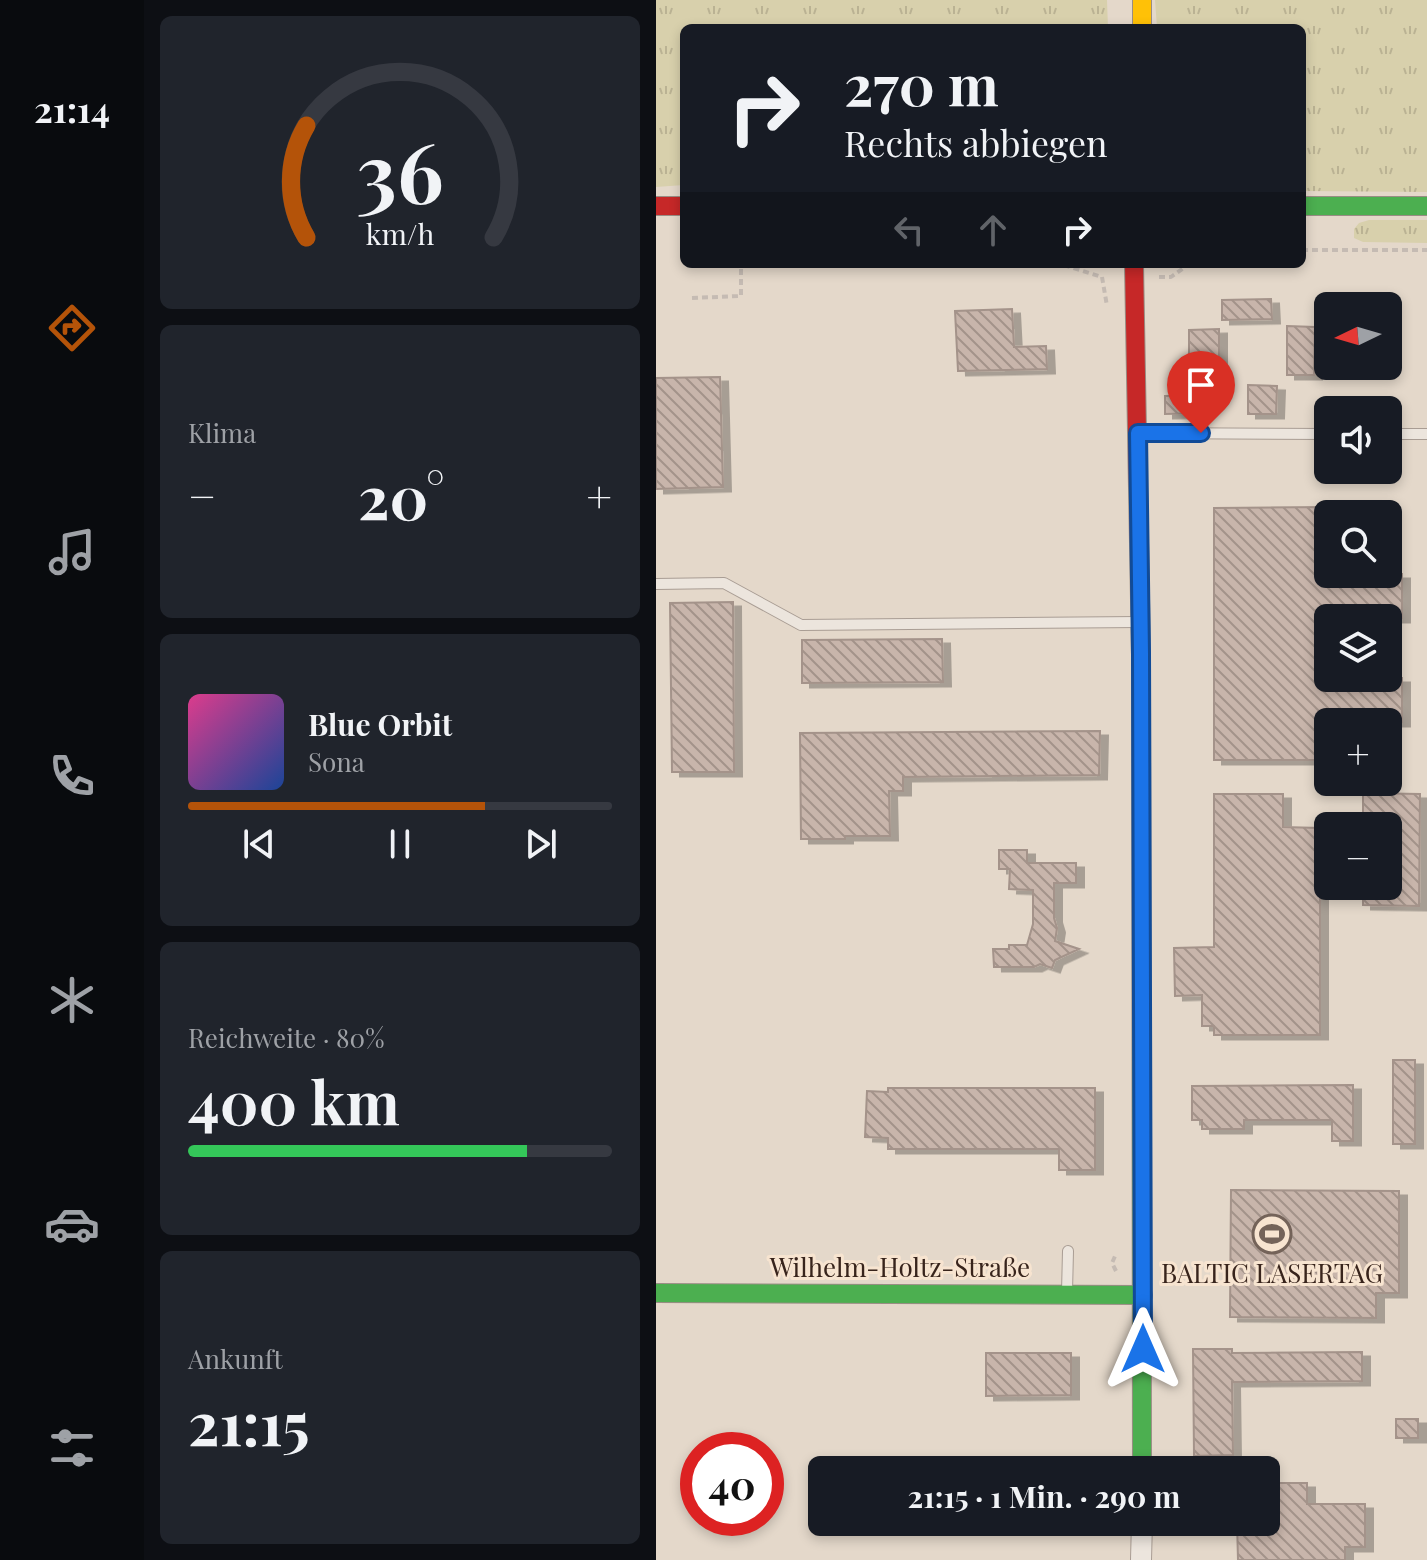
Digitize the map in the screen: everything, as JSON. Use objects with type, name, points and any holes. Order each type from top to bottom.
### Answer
[{"type":"street","points":[[1142,0],[1142,24]]},
{"type":"street","points":[[656,206],[680,206]]},
{"type":"street","points":[[1306,206],[1427,206]]},
{"type":"street","points":[[1134,268],[1141,622],[1142,1456]]},
{"type":"street","name":"Wilhelm-Holtz-Straße","points":[[656,1293],[1143,1295]]},
{"type":"street","points":[[1141,1560],[1142,1536]]},
{"type":"lane","points":[[1138,433],[1314,434]]},
{"type":"lane","points":[[1402,434],[1427,434]]},
{"type":"lane","points":[[656,584],[724,583],[801,625],[1141,622]]},
{"type":"lane","points":[[1067,1294],[1068,1251]]},
{"type":"path","points":[[1306,250],[1427,250]]},
{"type":"path","points":[[692,298],[741,296],[741,268]]},
{"type":"path","points":[[1076,268],[1102,277]]},
{"type":"path","points":[[1171,277],[1183,268]]},
{"type":"green space","points":[[656,0],[1107,0],[1108,24],[680,24],[680,185],[656,187]]},
{"type":"green space","points":[[1155,0],[1427,0],[1427,192],[1306,191],[1306,24],[1157,24]]},
{"type":"green space","points":[[1369,220],[1427,220],[1427,243],[1363,242],[1354,238],[1354,229],[1359,223]]},
{"type":"building","points":[[1271,299],[1272,319],[1222,320],[1222,300]]},
{"type":"building","points":[[1012,309],[1014,347],[1046,346],[1047,369],[958,371],[955,311]]},
{"type":"building","points":[[1287,326],[1314,327],[1314,375],[1287,375]]},
{"type":"building","points":[[1219,329],[1219,376],[1189,376],[1189,330]]},
{"type":"building","points":[[720,377],[723,487],[656,489],[656,378]]},
{"type":"building","points":[[1248,385],[1277,386],[1276,414],[1248,414]]},
{"type":"building","points":[[1206,395],[1206,413],[1165,414],[1165,396]]},
{"type":"building","points":[[1314,507],[1314,588],[1402,588],[1402,604],[1314,604],[1314,692],[1402,692],[1402,708],[1314,708],[1314,760],[1214,760],[1214,508]]},
{"type":"building","points":[[733,602],[734,772],[672,772],[670,603]]},
{"type":"building","points":[[942,639],[943,682],[802,683],[802,640]]},
{"type":"building","points":[[1100,731],[1099,775],[903,777],[903,791],[889,791],[890,836],[801,839],[800,733]]},
{"type":"building","points":[[1214,794],[1283,794],[1283,827],[1314,828],[1314,900],[1320,900],[1320,1035],[1214,1035],[1214,1026],[1202,1026],[1202,995],[1175,996],[1174,948],[1214,947]]},
{"type":"building","points":[[1420,794],[1419,906],[1363,905],[1363,900],[1402,900],[1402,812],[1363,812],[1363,796]]},
{"type":"building","points":[[999,850],[1027,850],[1027,863],[1076,863],[1076,883],[1054,883],[1054,918],[1057,928],[1055,941],[1079,949],[1055,960],[1052,968],[1040,964],[1034,967],[994,967],[993,949],[1027,945],[1033,924],[1033,890],[1009,889],[1010,869],[999,869]]},
{"type":"building","points":[[1393,1060],[1415,1060],[1415,1144],[1393,1144]]},
{"type":"building","points":[[1353,1085],[1353,1141],[1332,1141],[1332,1120],[1244,1120],[1244,1129],[1202,1129],[1202,1120],[1192,1120],[1192,1086]]},
{"type":"building","points":[[888,1088],[1095,1088],[1095,1170],[1059,1170],[1059,1149],[888,1149],[888,1138],[865,1137],[867,1091],[888,1092]]},
{"type":"building","points":[[1231,1190],[1399,1191],[1399,1293],[1376,1293],[1376,1318],[1230,1317]]},
{"type":"building","points":[[1193,1349],[1232,1349],[1232,1353],[1362,1352],[1362,1381],[1232,1382],[1233,1455],[1194,1456]]},
{"type":"building","points":[[986,1353],[1071,1353],[1071,1395],[986,1396]]},
{"type":"building","points":[[1396,1419],[1418,1419],[1418,1438],[1396,1438]]},
{"type":"building","points":[[1280,1483],[1307,1483],[1307,1504],[1365,1504],[1365,1547],[1345,1547],[1345,1560],[1238,1560],[1237,1536],[1280,1536]]},
{"type":"traffic: fast","points":[[1306,206],[1427,206]]},
{"type":"traffic: fast","points":[[1141,655],[1142,1456]]},
{"type":"traffic: fast","points":[[656,1293],[1143,1295]]},
{"type":"traffic: slow","points":[[1142,0],[1142,24]]},
{"type":"traffic: jam","points":[[656,206],[680,206]]},
{"type":"traffic: jam","points":[[1134,268],[1141,655]]},
{"type":"place","name":"BALTIC LASERTAG","points":[[1272,1234]]},
{"type":"route","points":[[1143,1349],[1138,433],[1201,433]]}]
